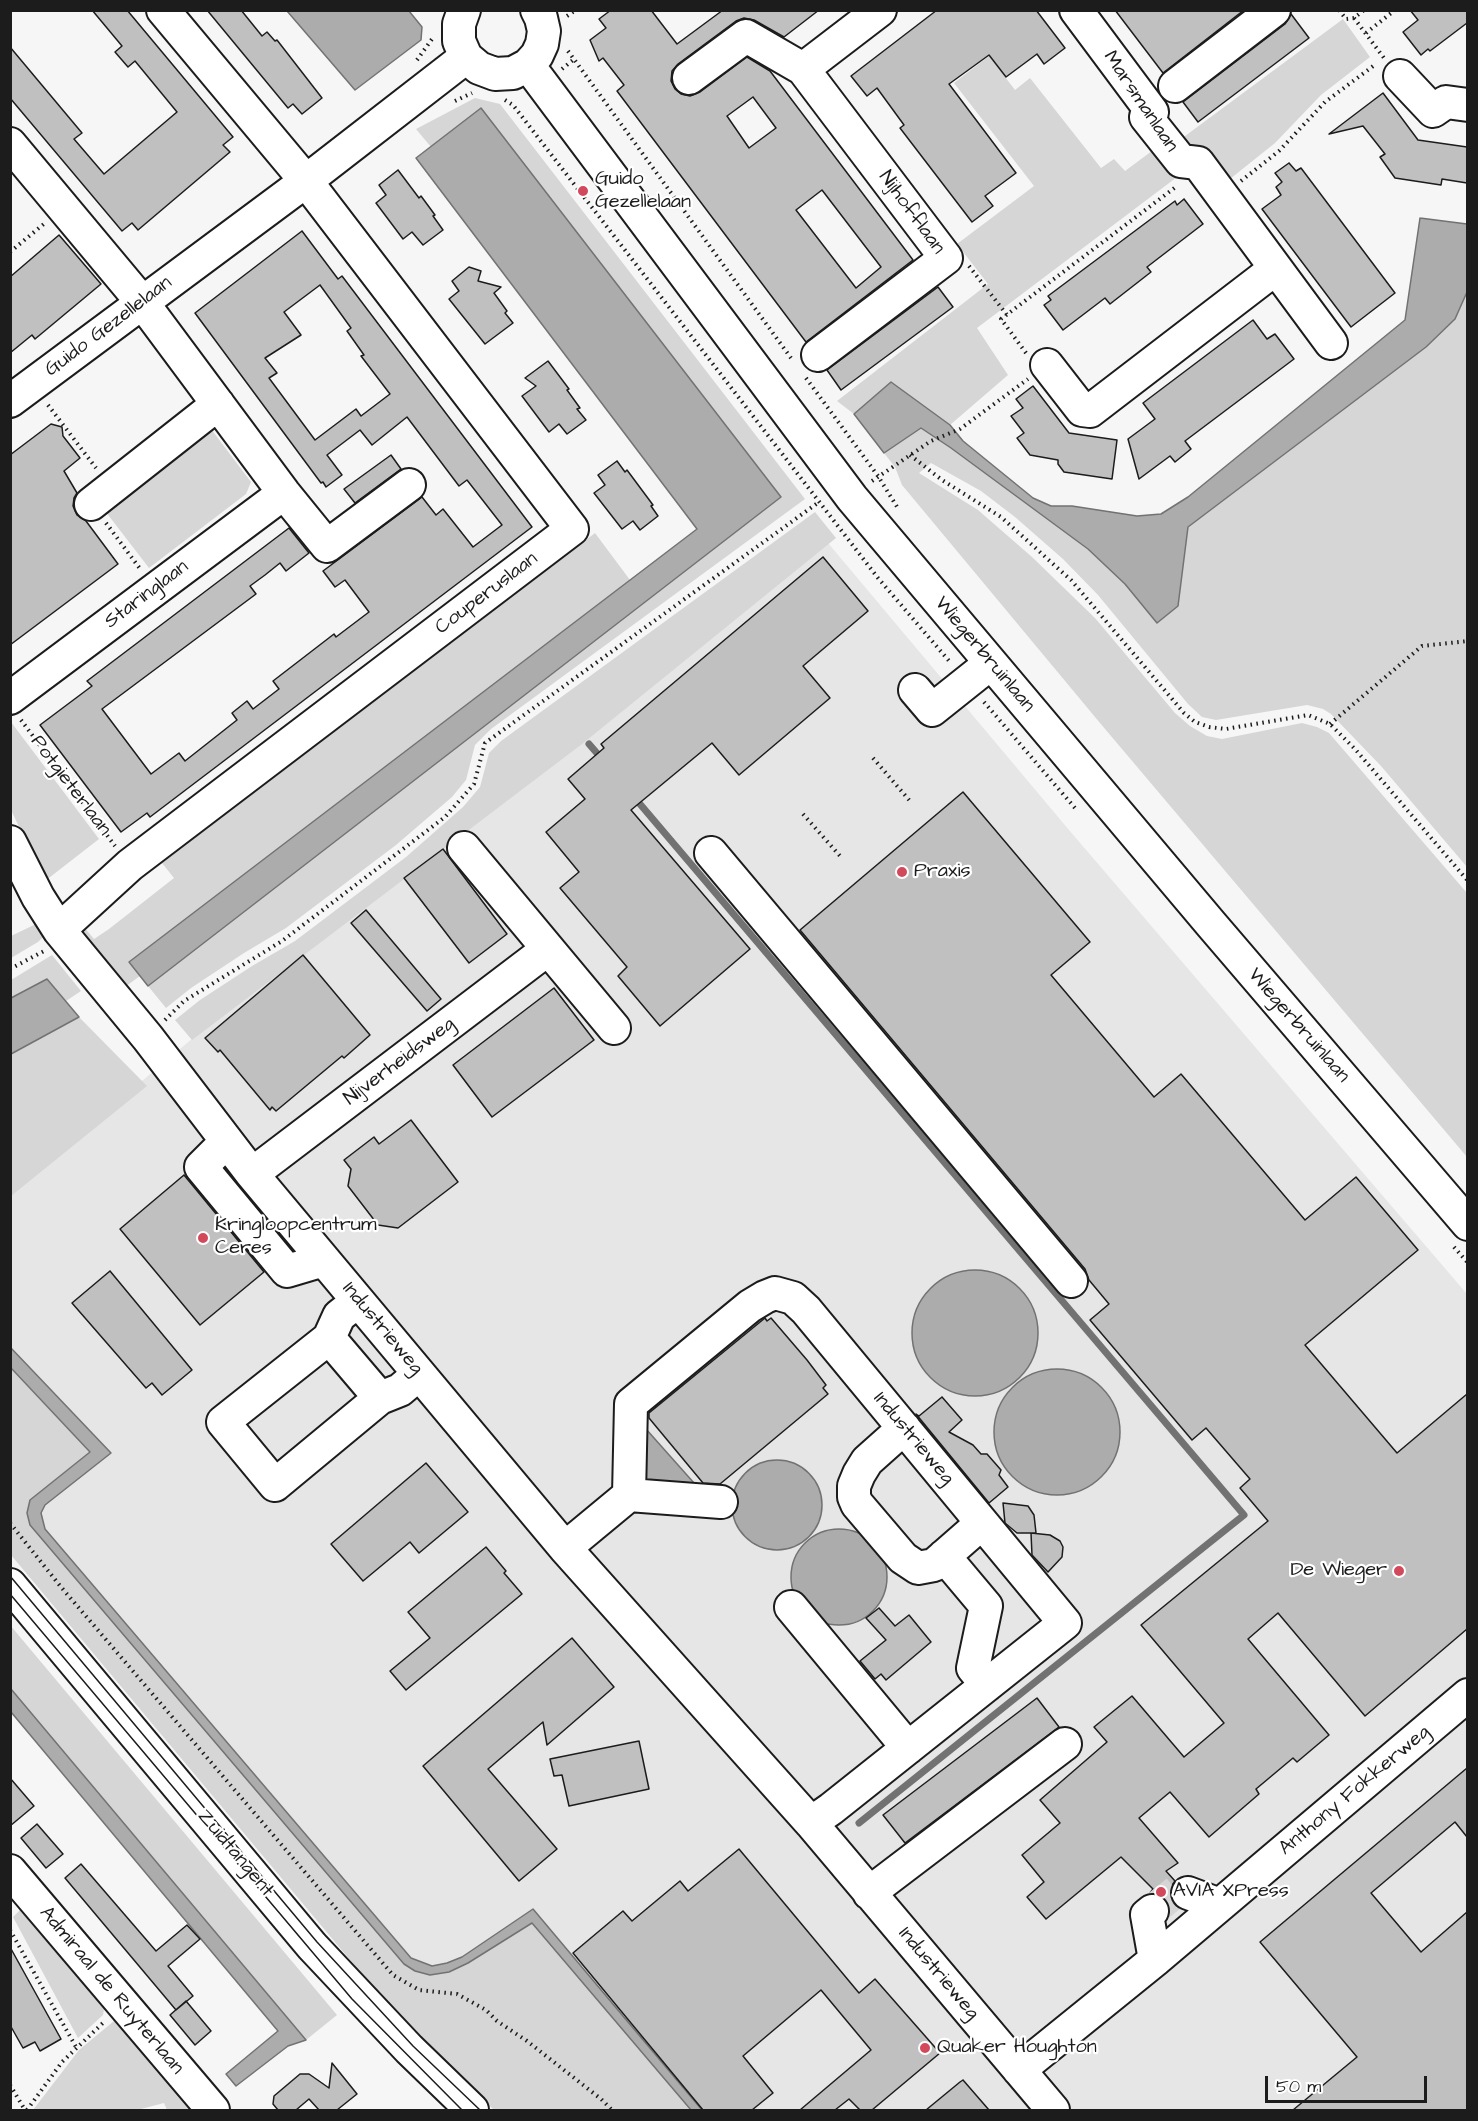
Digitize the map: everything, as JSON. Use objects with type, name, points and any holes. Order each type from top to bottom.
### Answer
[{"type":"street","points":[[163,10],[306,181]]},
{"type":"street","points":[[464,10],[459,24],[459,41],[466,57],[478,68],[495,74],[513,73],[528,65],[537,55],[544,31],[537,10]]},
{"type":"street","points":[[803,69],[880,10]]},
{"type":"street","name":"Marsmanlaan","points":[[1076,10],[1152,112],[1146,117],[1181,161],[1198,163],[1330,343]]},
{"type":"street","points":[[1175,86],[1274,10]]},
{"type":"street","name":"Nijhofflaan","points":[[689,78],[746,36],[803,69],[946,258],[803,361]]},
{"type":"street","name":"Guido Gezellelaan","points":[[21,393],[306,181],[466,57]]},
{"type":"street","name":"Wiegerbruinlaan","points":[[528,65],[824,462],[1211,924],[1467,1224]]},
{"type":"street","points":[[1400,76],[1433,111],[1446,102],[1467,105]]},
{"type":"street","points":[[10,144],[142,302],[284,493],[327,546],[409,485]]},
{"type":"street","name":"Couperuslaan","points":[[62,934],[130,865],[572,529],[306,181]]},
{"type":"street","points":[[1036,368],[1082,410],[1090,411],[1275,268]]},
{"type":"street","points":[[101,496],[218,404]]},
{"type":"street","name":"Staringlaan","points":[[14,707],[156,589],[284,493]]},
{"type":"street","points":[[915,690],[932,710],[992,663]]},
{"type":"street","points":[[10,842],[38,897],[62,934]]},
{"type":"street","points":[[464,848],[614,1028]]},
{"type":"street","points":[[711,853],[1071,1281]]},
{"type":"street","name":"Industrieweg","points":[[62,934],[148,1038],[252,1174],[565,1548],[811,1823],[1053,2110]]},
{"type":"street","name":"Nijverheidsweg","points":[[252,1174],[548,949]]},
{"type":"street","points":[[226,1142],[201,1167],[287,1270],[324,1260]]},
{"type":"street","name":"Industrieweg","points":[[629,1495],[631,1404],[750,1306],[775,1293],[793,1298],[806,1310],[1065,1623],[811,1823]]},
{"type":"street","points":[[358,1301],[339,1316],[329,1338],[223,1422],[275,1485],[380,1398],[400,1390],[419,1374]]},
{"type":"street","points":[[329,1338],[380,1398]]},
{"type":"street","points":[[904,1428],[867,1461],[854,1485],[854,1497],[857,1504],[910,1565],[918,1568],[934,1565],[982,1523]]},
{"type":"street","points":[[565,1548],[629,1495],[721,1502]]},
{"type":"street","points":[[945,1556],[986,1606],[973,1668],[987,1685]]},
{"type":"street","name":"Zuidtangent","points":[[10,1586],[312,1946],[409,2049],[471,2110]]},
{"type":"street","points":[[791,1606],[908,1748]]},
{"type":"street","name":"Anthony Fokkerweg","points":[[1019,2070],[1155,1960],[1467,1695]]},
{"type":"street","points":[[869,1893],[1065,1744]]},
{"type":"street","name":"Admiraal de Ruyterlaan","points":[[11,1873],[213,2110]]},
{"type":"street","points":[[1188,1893],[1220,1905]]},
{"type":"street","points":[[1152,1911],[1147,1916],[1155,1960]]},
{"type":"path","points":[[1339,10],[1346,18],[1354,18],[1364,10]]},
{"type":"path","points":[[1366,33],[1395,10]]},
{"type":"path","points":[[1222,196],[1280,151],[1325,102],[1384,58],[1354,18]]},
{"type":"path","points":[[573,60],[803,361],[878,476],[931,441],[960,429],[1036,368],[1002,319],[1201,168]]},
{"type":"path","points":[[513,105],[878,578]]},
{"type":"path","points":[[10,252],[64,208]]},
{"type":"path","points":[[946,258],[957,251],[1006,315]]},
{"type":"path","points":[[21,393],[101,496],[156,589]]},
{"type":"path","points":[[910,455],[942,480],[1002,517],[1071,580],[1184,713],[1195,722],[1226,729],[1308,715],[1330,724],[1356,749],[1467,881]]},
{"type":"path","points":[[148,1038],[184,1001],[282,941],[445,817],[474,784],[485,743],[819,502]]},
{"type":"path","points":[[1330,724],[1422,646],[1467,641]]},
{"type":"path","name":"Potgieterlaan","points":[[14,707],[130,865]]},
{"type":"path","points":[[873,758],[910,801]]},
{"type":"path","points":[[803,814],[841,857]]},
{"type":"path","points":[[10,969],[62,934]]},
{"type":"path","points":[[10,1523],[393,1975],[419,1990],[457,1994],[486,2010],[612,2110]]},
{"type":"path","name":"Admiraal de Ruyterlaan","points":[[10,1930],[76,2047]]},
{"type":"path","points":[[10,2085],[26,2110],[50,2076],[76,2047],[123,2005]]},
{"type":"shaded area","points":[[287,11],[409,11],[422,27],[421,40],[355,90]]},
{"type":"shaded area","points":[[1343,19],[1370,57],[1321,95],[1275,143],[1225,183],[1177,142]]},
{"type":"shaded area","points":[[989,56],[1015,90],[1030,78],[1101,168],[1114,159],[1125,171],[1160,145],[1181,174],[977,328],[1008,375],[950,425],[891,383],[854,414],[837,401],[988,284],[957,244],[1034,186],[954,83]]},
{"type":"shaded area","points":[[475,98],[500,104],[805,499],[491,729],[475,745],[466,780],[452,797],[396,845],[286,928],[191,988],[166,1008],[148,986],[781,497],[481,109],[431,147],[416,129]]},
{"type":"shaded area","points":[[481,108],[781,497],[148,986],[129,962],[697,529],[416,158]]},
{"type":"shaded area","points":[[1420,218],[1467,224],[1467,292],[1455,319],[1426,347],[1188,527],[1178,606],[1157,623],[1125,584],[1088,549],[951,448],[921,428],[884,453],[854,414],[891,382],[950,425],[963,441],[1033,498],[1051,506],[1072,506],[1137,516],[1161,514],[1188,497],[1405,320]]},
{"type":"shaded area","points":[[1467,292],[1467,867],[1381,766],[1331,714],[1323,709],[1307,705],[1216,720],[1202,717],[1188,704],[1098,595],[1063,559],[1015,517],[981,491],[931,463],[919,473],[978,510],[1032,557],[1095,618],[1175,713],[1190,726],[1207,736],[1222,739],[1302,723],[1329,733],[1467,893],[1467,1157],[902,485],[895,467],[884,453],[921,428],[1088,549],[1125,584],[1157,622],[1178,606],[1188,527],[1426,347],[1455,319]]},
{"type":"shaded area","points":[[208,425],[251,482],[246,494],[149,568],[102,507]]},
{"type":"shaded area","points":[[815,512],[836,538],[582,744],[192,1040],[175,1020],[200,1000],[295,941],[406,857],[463,807],[480,787],[489,753],[501,741]]},
{"type":"shaded area","points":[[595,533],[630,580],[129,962],[140,976],[122,989],[72,923],[77,919],[94,939],[109,929],[174,878],[162,863]]},
{"type":"shaded area","points":[[823,537],[1069,830],[1467,1294],[1467,2110],[701,2110],[463,1958],[432,1967],[411,1958],[45,1529],[41,1513],[44,1505],[110,1453],[11,1349],[11,1191],[193,1038]]},
{"type":"shaded area","points":[[11,722],[99,839],[45,881],[11,810]]},
{"type":"shaded area","points":[[36,924],[45,935],[38,942],[11,958],[11,936]]},
{"type":"shaded area","points":[[52,955],[81,991],[66,1001],[47,979],[11,998],[11,980]]},
{"type":"shaded area","points":[[47,979],[79,1017],[11,1054],[11,998]]},
{"type":"shaded area","points":[[79,1017],[147,1086],[11,1196],[11,1054]]},
{"type":"shaded area","points":[[975,1270],[999,1275],[1020,1288],[1033,1309],[1038,1333],[1033,1357],[1020,1378],[999,1391],[975,1396],[951,1391],[930,1378],[917,1357],[912,1333],[917,1309],[930,1288],[951,1275]]},
{"type":"shaded area","points":[[11,1348],[111,1453],[45,1505],[41,1513],[45,1529],[411,1958],[432,1966],[462,1957],[533,1909],[702,2110],[691,2110],[532,1923],[468,1963],[449,1972],[430,1975],[415,1971],[404,1964],[30,1525],[27,1513],[30,1500],[90,1452],[11,1368]]},
{"type":"shaded area","points":[[10,1368],[90,1452],[30,1500],[27,1513],[415,1971],[468,1963],[532,1922],[691,2110],[494,2110],[386,2003],[11,1555]]},
{"type":"shaded area","points":[[1057,1369],[1081,1374],[1101,1388],[1115,1408],[1120,1432],[1115,1456],[1101,1476],[1081,1490],[1057,1495],[1033,1490],[1013,1476],[999,1456],[994,1432],[999,1408],[1013,1388],[1033,1374]]},
{"type":"shaded area","points":[[646,1429],[702,1492],[640,1484]]},
{"type":"shaded area","points":[[768,1460],[786,1460],[802,1467],[815,1480],[822,1496],[822,1514],[815,1530],[802,1543],[786,1550],[768,1550],[752,1543],[739,1530],[732,1514],[732,1496],[739,1480],[752,1467]]},
{"type":"shaded area","points":[[839,1529],[857,1533],[873,1543],[883,1559],[887,1577],[883,1595],[873,1611],[857,1621],[839,1625],[821,1621],[805,1611],[795,1595],[791,1577],[795,1559],[805,1543],[821,1533]]},
{"type":"shaded area","points":[[10,1625],[337,2015],[306,2040],[11,1689]]},
{"type":"shaded area","points":[[10,1689],[306,2040],[288,2046],[236,2086],[226,2074],[278,2031],[11,1712]]},
{"type":"shaded area","points":[[20,1910],[104,2009],[103,2015],[78,2038],[13,1917]]},
{"type":"shaded area","points":[[114,2021],[189,2110],[167,2110],[164,2103],[137,2110],[33,2110],[79,2050]]},
{"type":"building","points":[[92,10],[127,10],[233,137],[223,145],[230,152],[138,230],[132,223],[122,231],[10,98],[10,47],[82,133],[74,139],[104,174],[177,112],[135,61],[128,67],[115,52],[122,46]]},
{"type":"building","points":[[207,10],[241,10],[262,36],[267,32],[275,41],[277,40],[322,98],[302,114],[293,104],[288,108]]},
{"type":"building","points":[[611,10],[651,10],[677,44],[723,10],[819,10],[784,37],[754,20],[744,18],[736,21],[678,64],[672,71],[671,81],[681,94],[690,96],[700,92],[747,57],[770,71],[913,260],[806,342],[617,91],[624,85],[603,58],[599,61],[590,40],[606,28],[599,19]],"holes":[[[753,97],[776,128],[749,148],[727,116]],[[822,190],[881,267],[856,288],[796,210]]]},
{"type":"building","points":[[937,10],[1036,10],[1065,48],[1044,64],[1037,54],[1006,77],[989,55],[949,84],[1016,173],[985,196],[993,206],[972,222],[900,128],[904,125],[877,88],[867,96],[851,76]]},
{"type":"building","points":[[1115,10],[1244,10],[1163,73]]},
{"type":"building","points":[[1410,10],[1467,10],[1467,23],[1430,51],[1428,49],[1421,55],[1403,32],[1418,20]]},
{"type":"building","points":[[1291,14],[1309,38],[1198,122],[1183,102],[1285,24]]},
{"type":"building","points":[[1383,93],[1418,140],[1467,147],[1467,183],[1442,179],[1441,185],[1395,178],[1380,157],[1385,154],[1363,126],[1329,134]]},
{"type":"building","points":[[1289,163],[1296,171],[1301,168],[1395,293],[1351,327],[1262,209],[1281,195],[1276,187],[1282,182],[1275,173]]},
{"type":"building","points":[[398,170],[419,198],[421,196],[443,230],[423,245],[412,232],[403,239],[376,203],[386,195],[379,185]]},
{"type":"building","points":[[1184,199],[1203,224],[1147,267],[1151,272],[1110,304],[1105,298],[1063,330],[1044,305],[1051,300],[1048,296],[1175,201],[1177,205]]},
{"type":"building","points":[[302,231],[338,279],[342,276],[532,527],[150,817],[147,813],[121,832],[40,725],[92,686],[87,681],[289,528],[309,553],[286,571],[280,563],[250,586],[256,594],[102,709],[151,774],[179,753],[185,761],[237,720],[232,713],[247,701],[253,709],[279,689],[273,681],[334,634],[336,637],[369,612],[345,580],[335,587],[323,571],[422,497],[436,515],[443,509],[473,547],[502,525],[467,480],[459,486],[407,417],[372,445],[360,430],[327,455],[342,475],[326,487],[195,313]],"holes":[[[320,285],[351,328],[347,331],[364,355],[361,356],[390,394],[361,416],[356,409],[315,440],[269,378],[277,373],[265,358],[301,335],[284,312]]]},
{"type":"building","points":[[59,235],[101,284],[35,339],[32,335],[10,353],[10,277]]},
{"type":"building","points":[[469,267],[481,271],[478,281],[501,287],[494,293],[513,323],[485,344],[449,299],[459,291],[452,281]]},
{"type":"building","points":[[938,287],[953,307],[841,390],[827,370]]},
{"type":"building","points":[[1253,320],[1267,339],[1275,334],[1294,359],[1185,441],[1191,449],[1175,462],[1170,456],[1139,479],[1128,439],[1155,419],[1143,403]]},
{"type":"building","points":[[548,361],[569,389],[567,390],[580,408],[577,409],[586,420],[567,434],[559,424],[549,432],[522,396],[536,386],[525,378]]},
{"type":"building","points":[[1033,386],[1069,433],[1117,440],[1112,479],[1064,472],[1058,460],[1030,455],[1017,438],[1024,433],[1011,416],[1023,408],[1016,399]]},
{"type":"building","points":[[51,424],[62,427],[63,436],[80,458],[64,471],[77,493],[73,506],[77,515],[86,521],[118,564],[10,645],[10,455]]},
{"type":"building","points":[[391,455],[401,469],[355,503],[344,489]]},
{"type":"building","points":[[617,461],[625,472],[627,470],[653,505],[651,506],[658,516],[640,530],[633,521],[622,529],[594,493],[605,485],[598,475]]},
{"type":"building","points":[[823,557],[868,611],[803,666],[830,698],[739,775],[712,743],[631,810],[750,949],[660,1026],[618,976],[627,967],[560,888],[579,872],[546,832],[585,799],[568,779],[604,748],[601,744]]},
{"type":"building","points":[[963,792],[1090,942],[1051,975],[1154,1097],[1181,1074],[1305,1220],[1356,1177],[1418,1250],[1305,1345],[1397,1453],[1467,1394],[1467,1629],[1365,1716],[1278,1613],[1248,1639],[1329,1735],[1297,1762],[1293,1758],[1256,1789],[1259,1794],[1209,1837],[1170,1792],[1139,1818],[1178,1863],[1166,1871],[1175,1881],[1170,1895],[1173,1902],[1169,1906],[1166,1899],[1150,1893],[1153,1889],[1121,1857],[1046,1919],[1027,1897],[1044,1882],[1022,1855],[1060,1823],[1040,1800],[1107,1742],[1094,1727],[1132,1696],[1184,1757],[1224,1723],[1141,1625],[1268,1521],[1240,1488],[1250,1479],[1206,1428],[1192,1440],[1090,1320],[1109,1304],[1089,1280],[1085,1269],[800,930]]},
{"type":"building","points":[[443,849],[507,934],[469,963],[404,878]]},
{"type":"building","points":[[366,910],[441,999],[427,1011],[351,923]]},
{"type":"building","points":[[303,955],[370,1035],[276,1111],[272,1107],[270,1110],[220,1050],[218,1052],[205,1038]]},
{"type":"building","points":[[554,988],[594,1040],[492,1117],[453,1065]]},
{"type":"building","points":[[411,1120],[458,1182],[398,1228],[378,1225],[348,1186],[351,1169],[344,1160],[374,1137],[379,1144]]},
{"type":"building","points":[[184,1175],[264,1272],[200,1325],[120,1229]]},
{"type":"building","points":[[110,1271],[192,1370],[162,1395],[152,1383],[146,1388],[72,1303]]},
{"type":"building","points":[[765,1318],[767,1321],[771,1318],[807,1360],[826,1385],[823,1388],[828,1394],[720,1484],[703,1483],[649,1418],[649,1413]]},
{"type":"building","points":[[942,1397],[962,1420],[949,1432],[973,1445],[981,1454],[987,1454],[1001,1470],[999,1475],[1008,1487],[989,1503],[916,1414],[919,1416]]},
{"type":"building","points":[[426,1463],[468,1512],[419,1553],[410,1542],[363,1581],[331,1544]]},
{"type":"building","points":[[1003,1503],[1028,1506],[1034,1515],[1036,1533],[1017,1533],[1005,1523]]},
{"type":"building","points":[[1031,1533],[1050,1535],[1060,1541],[1063,1547],[1062,1557],[1048,1572],[1032,1555]]},
{"type":"building","points":[[486,1547],[522,1594],[406,1690],[390,1671],[430,1638],[408,1612]]},
{"type":"building","points":[[879,1608],[895,1626],[909,1615],[931,1642],[886,1680],[881,1674],[875,1679],[860,1661],[886,1640],[866,1618]]},
{"type":"building","points":[[572,1638],[614,1687],[547,1745],[543,1722],[488,1769],[557,1849],[519,1881],[423,1766]]},
{"type":"building","points":[[1037,1698],[1059,1727],[905,1843],[883,1815]]},
{"type":"building","points":[[639,1741],[649,1789],[569,1806],[562,1775],[554,1776],[550,1759]]},
{"type":"building","points":[[1467,1768],[1467,1837],[1455,1822],[1371,1893],[1421,1952],[1467,1912],[1467,2110],[1293,2110],[1357,2057],[1260,1942]]},
{"type":"building","points":[[10,1778],[34,1806],[10,1826]]},
{"type":"building","points":[[37,1824],[63,1854],[46,1868],[21,1838]]},
{"type":"building","points":[[739,1849],[859,1993],[875,1979],[940,2053],[872,2110],[860,2110],[849,2099],[835,2110],[800,2110],[871,2050],[821,1990],[743,2056],[773,2093],[752,2110],[703,2110],[573,1953],[623,1911],[632,1921],[680,1881],[688,1891]]},
{"type":"building","points":[[81,1864],[156,1951],[187,1925],[200,1939],[168,1966],[193,1996],[176,2010],[65,1878]]},
{"type":"building","points":[[10,1947],[61,2039],[40,2051],[35,2042],[23,2048],[10,2025]]},
{"type":"building","points":[[186,2001],[211,2031],[195,2045],[170,2015]]},
{"type":"building","points":[[332,2063],[357,2094],[337,2110],[319,2110],[309,2099],[296,2110],[278,2110],[273,2104],[274,2096],[300,2074],[309,2074],[329,2088]]},
{"type":"building","points":[[963,2080],[989,2110],[926,2110],[960,2082]]},
{"type":"waterway","points":[[589,744],[602,759]]},
{"type":"waterway","points":[[634,797],[1244,1515],[859,1823]]},
{"type":"tunnel","points":[[1152,1911],[1179,1889],[1188,1893]]},
{"type":"tram line","points":[[10,1576],[317,1942],[413,2046],[480,2110]]},
{"type":"tram line","points":[[10,1594],[352,1999],[462,2110]]},
{"type":"place","name":"Guido Gezellelaan","points":[[583,191]]},
{"type":"place","name":"Praxis","points":[[902,872]]},
{"type":"place","name":"Kringloopcentrum Ceres","points":[[203,1238]]},
{"type":"place","name":"De Wieger","points":[[1399,1571]]},
{"type":"place","name":"AVIA XPress","points":[[1161,1892]]},
{"type":"place","name":"Quaker Houghton","points":[[925,2048]]}]
